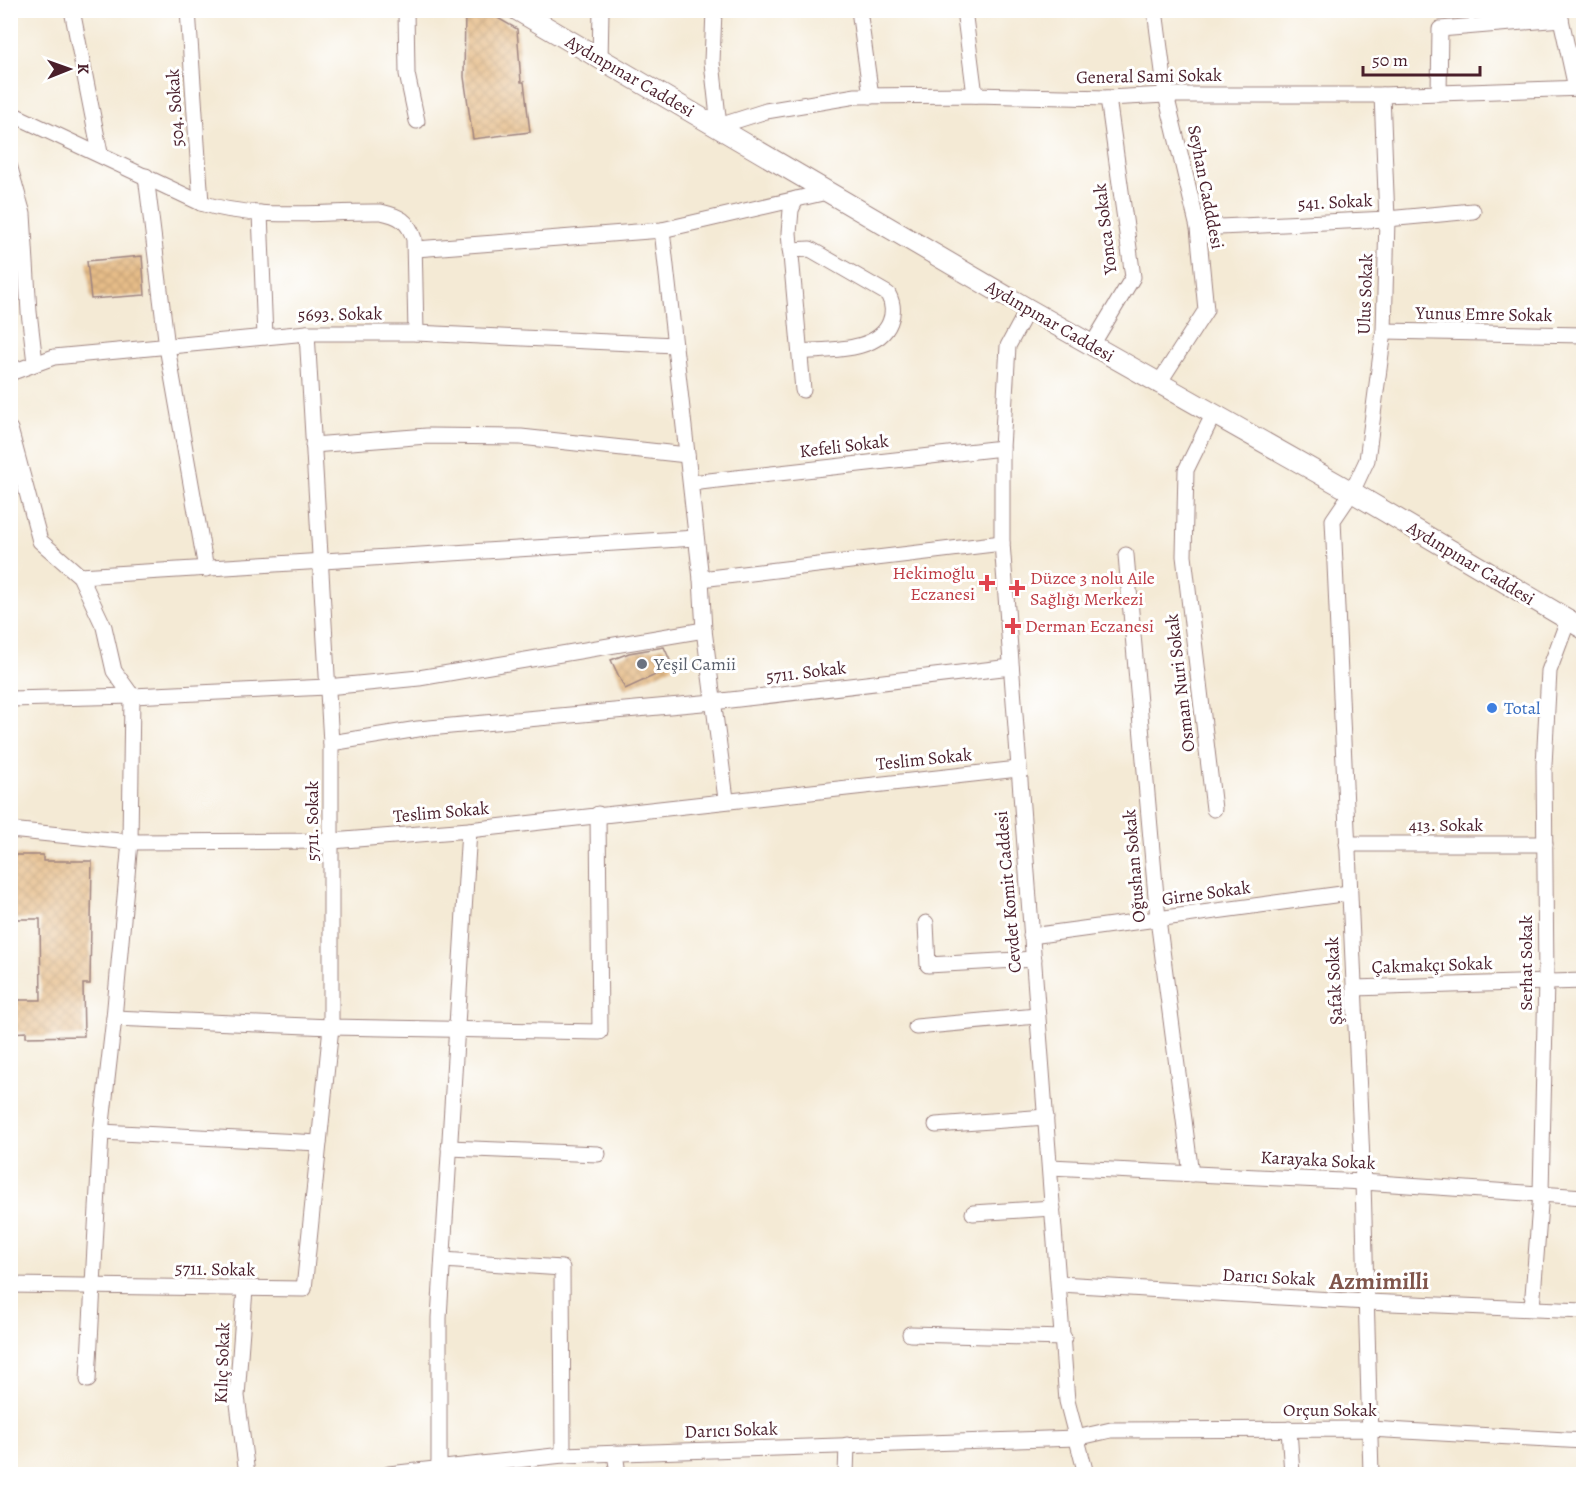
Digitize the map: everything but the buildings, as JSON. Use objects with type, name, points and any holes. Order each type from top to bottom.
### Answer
[{"type":"main road","name":"Aydınpınar Caddesi","points":[[517,10],[1028,309],[1352,492],[1576,625]]},
{"type":"street","points":[[72,10],[100,153]]},
{"type":"street","name":"504. Sokak","points":[[188,10],[201,203]]},
{"type":"street","points":[[406,10],[406,74],[417,121]]},
{"type":"street","points":[[600,60],[601,10]]},
{"type":"street","points":[[714,10],[712,62],[718,126]]},
{"type":"street","points":[[859,10],[871,96]]},
{"type":"street","points":[[964,10],[975,95]]},
{"type":"street","name":"Seyhan Cadddesi","points":[[1155,10],[1166,95],[1198,228],[1206,310],[1159,383]]},
{"type":"street","points":[[1439,93],[1440,29],[1560,15],[1580,88]]},
{"type":"street","name":"General Sami Sokak","points":[[718,126],[766,111],[871,96],[975,95],[1108,98],[1166,95],[1382,95],[1580,88]]},
{"type":"street","name":"Ulus Sokak","points":[[1352,492],[1367,460],[1384,331],[1387,219],[1382,95]]},
{"type":"street","name":"Yonca Sokak","points":[[1092,345],[1133,277],[1108,98]]},
{"type":"street","points":[[10,113],[100,153],[201,203],[220,209],[260,213],[340,211],[381,212],[398,215],[411,228],[416,249],[416,333]]},
{"type":"street","points":[[10,168],[23,214],[29,312],[35,363]]},
{"type":"street","points":[[146,176],[167,347],[206,569]]},
{"type":"street","points":[[416,249],[662,230],[827,192]]},
{"type":"street","points":[[796,199],[791,210],[790,250],[803,390]]},
{"type":"street","name":"541. Sokak","points":[[1198,228],[1387,219],[1473,211]]},
{"type":"street","points":[[260,213],[265,337]]},
{"type":"street","points":[[662,230],[691,483],[704,630],[726,799]]},
{"type":"street","points":[[790,250],[810,249],[888,294],[892,305],[891,319],[885,334],[874,341],[800,352]]},
{"type":"street","name":"Cevdet Komit Caddesi","points":[[1028,309],[1008,346],[1002,448],[1002,543],[1037,1016],[1060,1284],[1067,1401],[1086,1474]]},
{"type":"street","name":"Yunus Emre Sokak","points":[[1384,331],[1584,335]]},
{"type":"street","points":[[307,333],[331,743]]},
{"type":"street","name":"5693. Sokak","points":[[10,373],[54,357],[307,333],[416,333],[675,345]]},
{"type":"street","name":"Osman Nuri Sokak","points":[[1213,415],[1186,470],[1184,556],[1214,809]]},
{"type":"street","points":[[10,429],[40,541],[80,576],[104,627],[114,671],[132,696],[130,842],[101,1132],[88,1380]]},
{"type":"street","points":[[313,445],[427,436],[521,436],[687,455]]},
{"type":"street","name":"Kefeli Sokak","points":[[691,483],[1002,448]]},
{"type":"street","name":"Şafak Sokak","points":[[1352,492],[1333,520],[1363,1182],[1371,1474]]},
{"type":"street","points":[[80,576],[696,538]]},
{"type":"street","points":[[701,579],[1002,543]]},
{"type":"street","name":"Oğushan Sokak","points":[[1125,555],[1158,919],[1191,1174]]},
{"type":"street","name":"Serhat Sokak","points":[[1532,1308],[1541,1192],[1546,980],[1544,765],[1549,671],[1576,625]]},
{"type":"street","points":[[10,699],[327,687],[419,678],[704,630]]},
{"type":"street","name":"5711. Sokak","points":[[10,1285],[304,1289],[331,1028],[331,743],[418,729],[713,702],[1011,667]]},
{"type":"street","name":"Teslim Sokak","points":[[10,830],[130,842],[332,841],[469,830],[726,799],[1018,769]]},
{"type":"street","points":[[114,1018],[331,1028],[600,1032],[598,814]]},
{"type":"street","points":[[439,1469],[439,1318],[469,830]]},
{"type":"street","name":"413. Sokak","points":[[1347,844],[1545,844]]},
{"type":"street","name":"Girne Sokak","points":[[1031,936],[1349,893]]},
{"type":"street","points":[[926,923],[928,964],[1034,959]]},
{"type":"street","name":"Çakmakçı Sokak","points":[[1354,988],[1546,980],[1584,981]]},
{"type":"street","points":[[916,1027],[1037,1016]]},
{"type":"street","points":[[936,1125],[1046,1117]]},
{"type":"street","points":[[101,1132],[319,1143]]},
{"type":"street","points":[[449,1148],[598,1154]]},
{"type":"street","name":"Karayaka Sokak","points":[[1050,1167],[1363,1182],[1541,1192],[1584,1197]]},
{"type":"street","points":[[973,1213],[1053,1208]]},
{"type":"street","points":[[443,1260],[562,1268],[563,1455]]},
{"type":"street","name":"Darıcı Sokak","points":[[1060,1284],[1367,1302],[1584,1311]]},
{"type":"street","name":"Kılıç Sokak","points":[[245,1289],[237,1396],[247,1474]]},
{"type":"street","points":[[910,1334],[1064,1338]]},
{"type":"street","points":[[1289,1429],[1292,1474]]},
{"type":"street","name":"Orçun Sokak","points":[[1076,1438],[1111,1430],[1370,1429],[1584,1441]]},
{"type":"street","name":"Darıcı Sokak","points":[[388,1474],[439,1469],[495,1468],[563,1455],[1076,1438]]},
{"type":"street","points":[[846,1474],[847,1445]]},
{"type":"street","points":[[615,1453],[618,1474]]},
{"type":"place","name":"Hekimoğlu Eczanesi","points":[[987,583]]},
{"type":"place","name":"Düzce 3 nolu Aile Sağlığı Merkezi","points":[[1017,588]]},
{"type":"place","name":"Derman Eczanesi","points":[[1013,626]]},
{"type":"place","name":"Yeşil Camii","points":[[642,664]]},
{"type":"place","name":"Total","points":[[1492,708]]},
{"type":"district","name":"Azmimilli","points":[[1379,1281]]}]
